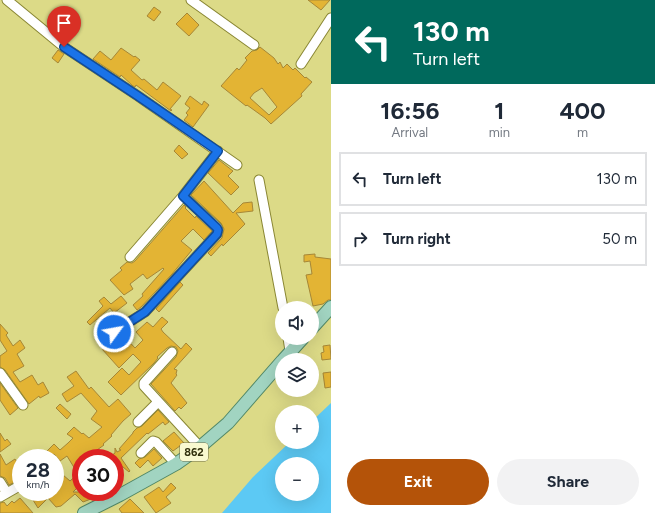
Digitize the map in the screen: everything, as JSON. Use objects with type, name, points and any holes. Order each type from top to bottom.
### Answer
[{"type":"main road","points":[[319,320],[331,307]]},
{"type":"main road","name":"862","points":[[290,353],[297,345]]},
{"type":"main road","name":"862","points":[[84,513],[102,509],[176,464],[200,447],[228,423],[275,369]]},
{"type":"street","points":[[7,0],[64,47],[138,96],[237,165]]},
{"type":"street","points":[[191,0],[254,45]]},
{"type":"street","points":[[302,64],[331,18]]},
{"type":"street","points":[[130,258],[183,196],[218,151]]},
{"type":"street","points":[[259,180],[281,301]]},
{"type":"street","points":[[114,332],[145,312],[217,234],[217,228],[183,196]]},
{"type":"street","points":[[172,352],[144,382],[144,386],[200,447]]},
{"type":"street","points":[[0,374],[23,405]]},
{"type":"street","points":[[138,422],[158,402]]},
{"type":"street","points":[[141,453],[153,441],[156,442],[176,464]]},
{"type":"street","points":[[0,482],[4,495]]},
{"type":"water","points":[[331,403],[331,513],[222,513],[253,477],[283,449],[319,449],[319,414]]},
{"type":"building","points":[[308,0],[330,0],[321,10]]},
{"type":"building","points":[[154,7],[161,12],[154,21],[147,16]]},
{"type":"building","points":[[187,13],[199,25],[189,36],[176,24]]},
{"type":"building","points":[[260,47],[274,58],[278,64],[280,62],[283,68],[287,64],[293,70],[295,68],[305,78],[306,77],[312,82],[301,94],[302,96],[271,124],[221,86],[237,68],[239,70],[247,60],[245,58],[252,51],[257,50]],"holes":[[[262,88],[277,107],[269,115],[250,98],[254,93]]]},
{"type":"building","points":[[121,48],[140,60],[131,70],[142,80],[144,79],[157,90],[163,82],[181,96],[170,109],[172,110],[171,111],[136,85],[135,87],[133,86],[121,75],[120,77],[93,59],[100,51],[111,60]]},
{"type":"building","points":[[58,50],[64,54],[58,63],[52,58]]},
{"type":"building","points":[[190,96],[202,105],[204,101],[209,105],[193,127],[184,120],[188,115],[186,113],[190,108],[185,104]]},
{"type":"building","points":[[179,145],[188,154],[182,159],[174,151]]},
{"type":"building","points":[[219,160],[233,171],[228,176],[239,187],[231,195],[208,173]]},
{"type":"building","points":[[204,181],[233,213],[243,203],[252,202],[253,211],[236,213],[245,224],[211,256],[208,253],[222,238],[224,229],[221,223],[191,195]]},
{"type":"building","points":[[184,205],[195,218],[196,216],[212,231],[204,240],[193,229],[181,241],[192,250],[172,274],[137,310],[133,305],[143,296],[142,294],[164,269],[163,268],[147,279],[143,274],[130,284],[133,289],[124,295],[110,280],[122,270],[120,268],[127,262],[132,263],[135,261]]},
{"type":"building","points":[[315,254],[315,257],[331,259],[331,300],[328,300],[323,304],[319,305],[319,301],[312,301],[306,275],[312,274],[310,261],[304,262],[304,255]]},
{"type":"building","points":[[180,282],[183,285],[159,312],[156,309]]},
{"type":"building","points":[[121,296],[127,303],[114,313],[110,308],[90,325],[87,322],[103,306],[99,301],[104,297],[111,304]]},
{"type":"building","points":[[162,317],[168,322],[161,329],[163,332],[181,349],[186,343],[192,349],[174,369],[177,370],[177,375],[171,383],[187,403],[181,409],[179,407],[175,411],[151,384],[176,357],[178,351],[176,347],[171,346],[167,348],[157,357],[158,358],[154,363],[121,395],[108,382],[122,368],[129,375],[141,362],[133,354],[119,368],[102,349],[107,345],[110,348],[124,336],[135,348],[143,340],[136,332],[147,322],[153,327]]},
{"type":"building","points":[[0,324],[8,333],[6,335],[13,346],[20,340],[25,348],[17,354],[24,366],[13,372],[20,382],[32,375],[38,385],[43,382],[49,393],[40,398],[39,396],[29,404],[5,370],[0,367],[0,356],[7,351],[0,340]]},
{"type":"building","points":[[330,345],[331,359],[322,360],[321,353],[324,352],[323,346]]},
{"type":"building","points":[[76,371],[89,389],[91,387],[109,407],[118,399],[131,414],[123,421],[111,435],[112,436],[103,444],[104,445],[98,449],[72,449],[72,464],[67,456],[64,458],[64,449],[61,449],[73,438],[67,434],[74,427],[89,438],[102,427],[91,419],[97,411],[81,393],[67,402],[62,394],[74,386],[67,377]]},
{"type":"building","points":[[331,372],[331,387],[325,388],[323,373]]},
{"type":"building","points":[[0,383],[18,408],[10,415],[0,400]]},
{"type":"building","points":[[60,404],[71,414],[67,419],[56,408]]},
{"type":"building","points":[[158,410],[169,422],[165,425],[163,422],[148,434],[147,433],[124,455],[124,449],[119,449],[137,428],[142,426]]},
{"type":"building","points":[[174,432],[184,443],[173,451],[163,441]]},
{"type":"building","points":[[0,433],[5,441],[7,439],[11,444],[0,452]]},
{"type":"building","points":[[54,444],[59,449],[49,449]]},
{"type":"building","points":[[154,449],[162,458],[153,466],[148,460],[140,468],[135,463],[139,459],[145,457]]},
{"type":"building","points":[[0,454],[6,465],[12,461],[12,484],[9,485],[5,478],[0,476]]},
{"type":"building","points":[[124,462],[130,471],[129,472],[124,468]]},
{"type":"building","points":[[64,476],[70,481],[72,479],[72,497],[61,506],[56,507],[51,501],[64,501]]},
{"type":"building","points":[[171,483],[176,488],[166,497],[171,503],[156,513],[144,497],[159,487],[163,492]]},
{"type":"building","points":[[130,499],[144,513],[122,513],[119,509]]},
{"type":"building","points":[[12,501],[14,503],[16,501],[23,501],[33,513],[0,513],[0,503],[4,502],[7,506]]},
{"type":"building","points":[[34,501],[45,501],[38,508]]},
{"type":"route","points":[[64,47],[218,151],[183,196],[217,228],[217,234],[145,312],[114,332]]}]
